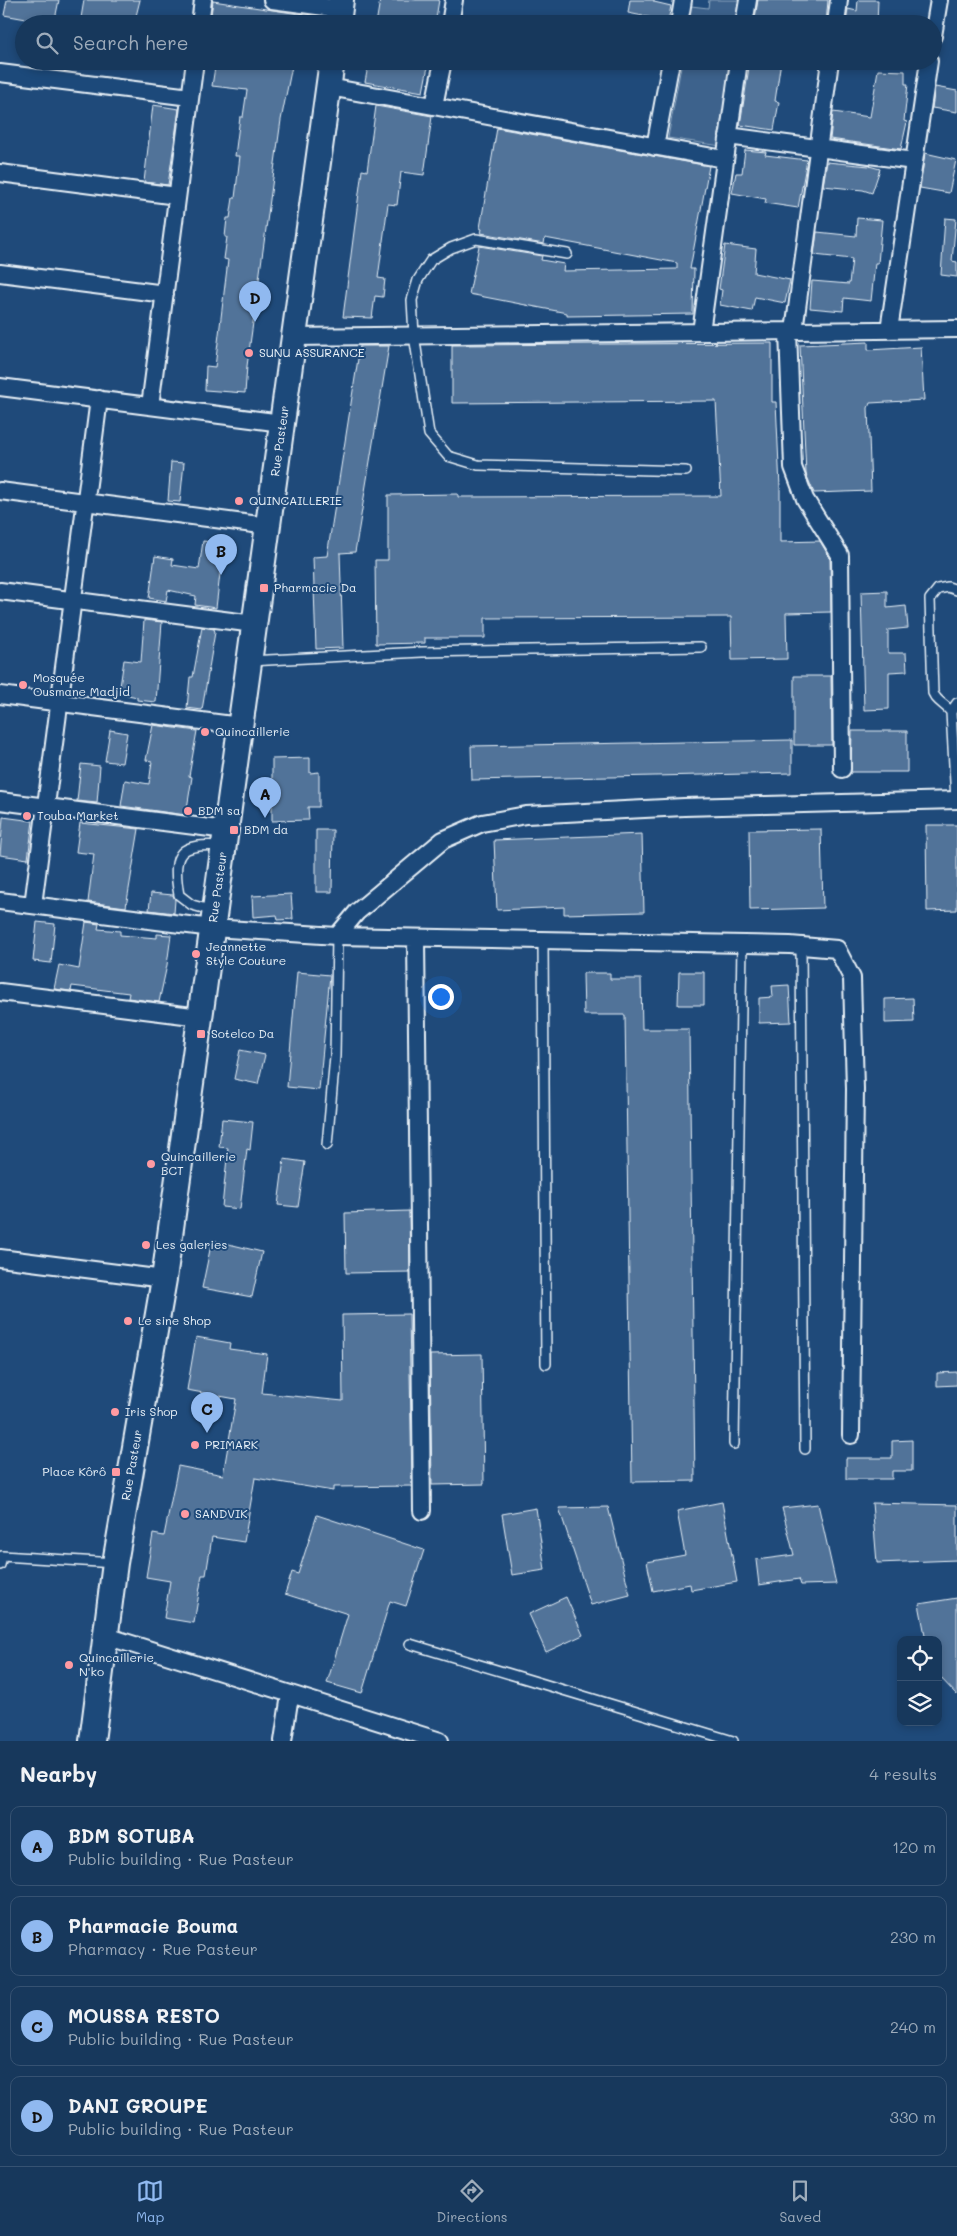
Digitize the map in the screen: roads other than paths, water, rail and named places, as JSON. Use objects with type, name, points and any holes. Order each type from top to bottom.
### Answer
[{"type":"main road","name":"Rue Pasteur","points":[[92,1741],[115,1563],[164,1279],[331,70]]},
{"type":"street","points":[[201,15],[203,0]]},
{"type":"street","points":[[272,0],[339,11]]},
{"type":"street","points":[[452,15],[454,0]]},
{"type":"street","points":[[680,15],[683,0]]},
{"type":"street","points":[[746,15],[748,0]]},
{"type":"street","points":[[837,15],[839,0]]},
{"type":"street","points":[[936,15],[939,0]]},
{"type":"street","points":[[150,406],[194,70]]},
{"type":"street","points":[[434,106],[441,70]]},
{"type":"street","points":[[655,147],[670,70]]},
{"type":"street","points":[[701,332],[738,70]]},
{"type":"street","points":[[829,70],[791,331],[793,467],[805,498],[840,555],[842,769]]},
{"type":"street","points":[[889,330],[928,70]]},
{"type":"street","points":[[0,73],[190,97]]},
{"type":"street","points":[[329,86],[724,159]]},
{"type":"street","points":[[728,136],[914,161]]},
{"type":"street","points":[[0,173],[177,196]]},
{"type":"street","points":[[0,273],[165,294]]},
{"type":"street","points":[[294,337],[957,329]]},
{"type":"street","points":[[0,387],[282,423]]},
{"type":"street","points":[[33,905],[99,399]]},
{"type":"street","points":[[0,491],[268,526]]},
{"type":"street","points":[[0,591],[254,624]]},
{"type":"street","points":[[0,695],[240,726]]},
{"type":"street","points":[[0,800],[46,806],[225,838]]},
{"type":"street","points":[[337,936],[357,912],[443,840],[482,823],[526,815],[684,807],[956,800]]},
{"type":"street","points":[[0,901],[213,920],[337,936],[742,944],[837,949],[852,978],[854,1089],[851,1435]]},
{"type":"street","points":[[416,938],[422,1511]]},
{"type":"street","points":[[0,992],[200,1017]]},
{"type":"street","points":[[0,1258],[164,1279]]},
{"type":"street","points":[[106,1636],[440,1741]]},
{"type":"street","points":[[283,1741],[290,1695]]},
{"type":"lane","points":[[567,254],[476,239],[451,248],[431,260],[418,280],[412,300],[414,335],[429,434],[448,456],[478,466],[686,471]]},
{"type":"lane","points":[[956,800],[951,712],[936,700],[932,693],[930,599],[938,589],[948,587],[957,590]]},
{"type":"lane","points":[[249,661],[422,652],[702,647]]},
{"type":"lane","points":[[951,712],[957,703]]},
{"type":"lane","points":[[213,920],[179,895],[177,861],[184,850],[197,844],[225,838]]},
{"type":"lane","points":[[327,1145],[335,1056],[337,936]]},
{"type":"lane","points":[[544,941],[546,1364]]},
{"type":"lane","points":[[734,1444],[742,944]]},
{"type":"lane","points":[[801,946],[805,1450]]},
{"type":"lane","points":[[0,1565],[2,1556],[115,1563]]},
{"type":"lane","points":[[410,1644],[733,1741]]},
{"type":"place","name":"DANI GROUPE","points":[[255,322]]},
{"type":"place","name":"SUNU ASSURANCE","points":[[249,353]]},
{"type":"place","name":"QUINCAILLERIE","points":[[239,501]]},
{"type":"place","name":"Pharmacie Bouma","points":[[221,575]]},
{"type":"place","name":"Pharmacie Da","points":[[264,588]]},
{"type":"place","name":"Mosquée Ousmane Madjid","points":[[23,685]]},
{"type":"place","name":"Quincaillerie","points":[[205,732]]},
{"type":"place","name":"BDM sa","points":[[188,811]]},
{"type":"place","name":"Touba Market","points":[[27,816]]},
{"type":"place","name":"BDM SOTUBA","points":[[265,818]]},
{"type":"place","name":"BDM da","points":[[234,830]]},
{"type":"place","name":"Jeannette Style Couture","points":[[196,954]]},
{"type":"place","name":"Sotelco Da","points":[[201,1034]]},
{"type":"place","name":"Quincaillerie BCT","points":[[151,1164]]},
{"type":"place","name":"Les galeries","points":[[146,1245]]},
{"type":"place","name":"Le sine Shop","points":[[128,1321]]},
{"type":"place","name":"Iris Shop","points":[[115,1412]]},
{"type":"place","name":"MOUSSA RESTO","points":[[207,1433]]},
{"type":"place","name":"PRIMARK","points":[[195,1445]]},
{"type":"place","name":"Place Kôrô","points":[[116,1472]]},
{"type":"place","name":"SANDVIK","points":[[185,1514]]},
{"type":"place","name":"Quincaillerie N'ko","points":[[69,1665]]}]
